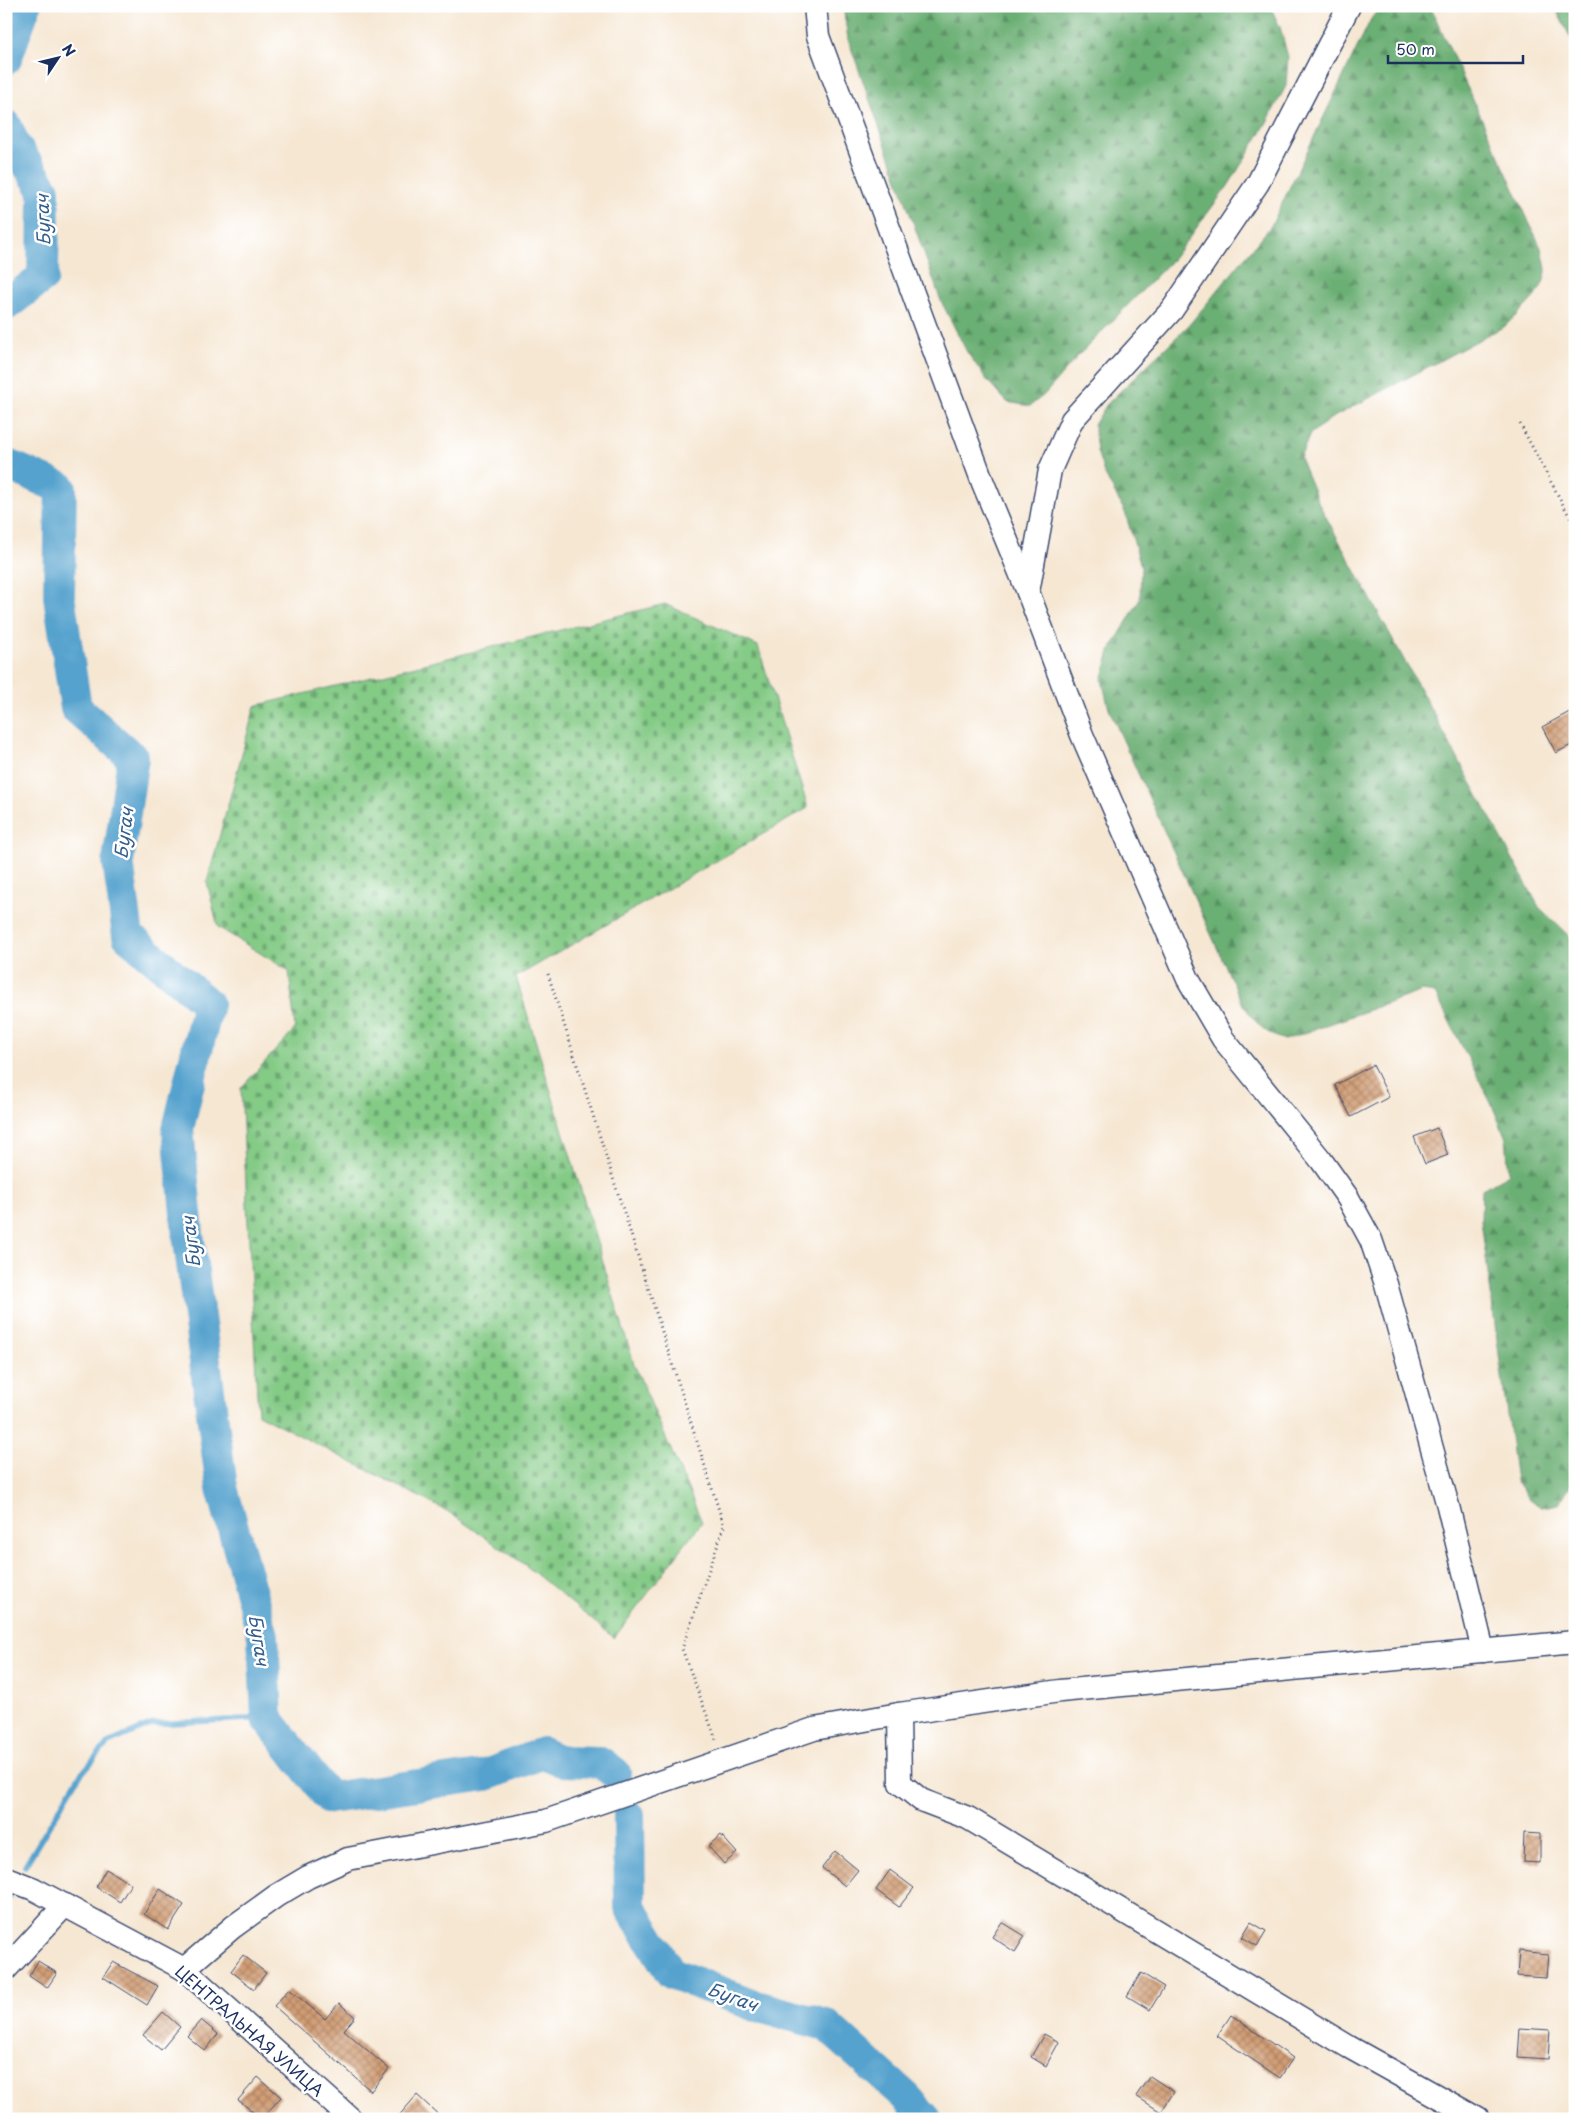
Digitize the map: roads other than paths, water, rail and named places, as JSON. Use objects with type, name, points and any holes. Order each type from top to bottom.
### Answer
[{"type":"street","points":[[816,6],[818,36],[983,483],[1028,592],[1082,735],[1188,979],[1223,1039],[1321,1160],[1348,1198],[1371,1240],[1386,1284],[1448,1506],[1483,1651]]},
{"type":"street","points":[[1028,592],[1050,470],[1072,420],[1172,310],[1258,183],[1349,6]]},
{"type":"street","points":[[184,1969],[233,1927],[276,1896],[308,1877],[348,1860],[546,1821],[814,1729],[898,1714],[1060,1691],[1575,1642]]},
{"type":"street","points":[[898,1714],[900,1783],[921,1800],[968,1818],[1350,2048],[1478,2119]]},
{"type":"street","name":"ЦЕНТРАЛЬНАЯ УЛИЦА","points":[[6,1878],[34,1889],[184,1969],[351,2119]]},
{"type":"street","points":[[6,1969],[65,1905]]},
{"type":"waterway","name":"Бугач","points":[[6,59],[25,6]]},
{"type":"waterway","name":"Бугач","points":[[6,125],[14,144],[44,190],[43,277],[6,305]]},
{"type":"waterway","name":"Бугач","points":[[6,136],[14,144]]},
{"type":"waterway","name":"Бугач","points":[[6,464],[61,488],[59,596],[76,708],[133,758],[118,861],[128,936],[208,1004],[178,1129],[188,1234],[222,1488],[263,1636],[267,1718],[329,1798],[486,1775],[543,1753],[561,1761],[600,1762],[615,1773]]},
{"type":"waterway","points":[[25,1866],[78,1778],[108,1743],[153,1724],[267,1718]]},
{"type":"waterway","name":"Бугач","points":[[629,1816],[630,1907],[671,1973],[756,2006],[826,2025],[906,2097],[926,2119]]},
{"type":"waterway","points":[[6,1900],[10,1897]]}]
